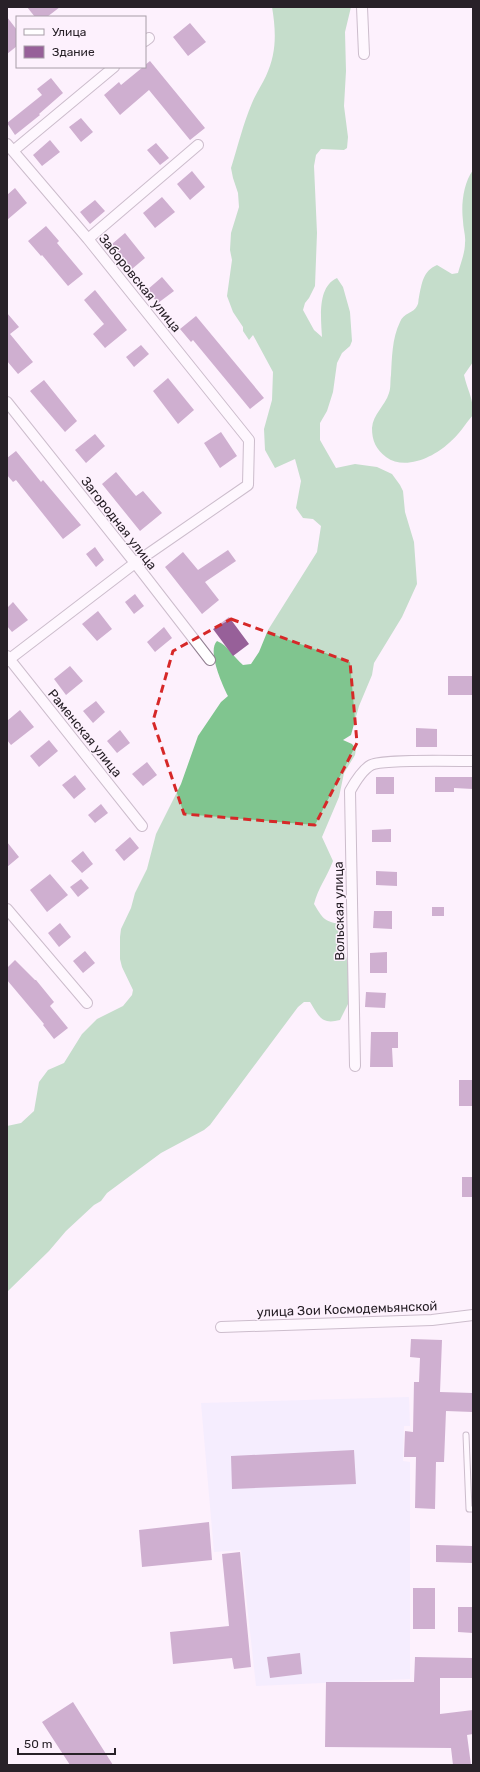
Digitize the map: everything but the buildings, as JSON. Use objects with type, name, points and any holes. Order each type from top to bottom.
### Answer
[{"type":"street","points":[[362,7],[364,54]]},
{"type":"street","points":[[10,148],[113,68]]},
{"type":"street","points":[[88,239],[198,145]]},
{"type":"street","name":"Заборовская улица","points":[[10,148],[88,239],[249,440],[248,485],[135,563]]},
{"type":"street","name":"Загородная улица","points":[[7,402],[210,660]]},
{"type":"street","points":[[8,659],[135,563]]},
{"type":"street","name":"Раменская улица","points":[[8,659],[142,826]]},
{"type":"street","name":"Вольская улица","points":[[355,1066],[350,791],[359,777],[372,764],[393,762],[473,761]]},
{"type":"street","points":[[7,909],[87,1003]]},
{"type":"street","name":"улица Зои Космодемьянской","points":[[221,1327],[432,1320],[473,1315]]},
{"type":"lane","points":[[466,1435],[469,1509],[473,1509]]},
{"type":"highlighted area","points":[[231,619],[350,662],[357,743],[315,825],[184,814],[153,721],[173,651]]},
{"type":"shaded area","points":[[409,1397],[410,1426],[404,1426],[403,1461],[410,1462],[410,1679],[256,1686],[241,1550],[214,1552],[201,1403]]},
{"type":"green space","points":[[272,7],[351,7],[345,32],[346,71],[344,106],[348,137],[347,148],[344,150],[321,149],[316,155],[314,166],[317,233],[315,286],[305,303],[303,310],[314,330],[322,337],[321,312],[323,296],[326,288],[337,278],[343,287],[350,312],[352,341],[350,346],[342,353],[337,363],[333,392],[327,411],[320,423],[320,440],[336,468],[355,464],[377,467],[392,474],[403,491],[405,512],[414,542],[417,584],[402,617],[374,663],[372,675],[359,706],[351,735],[343,740],[352,744],[356,749],[355,755],[344,773],[339,797],[322,837],[333,861],[314,904],[324,918],[330,922],[340,924],[343,928],[343,945],[350,972],[350,1000],[340,1020],[334,1021],[321,1018],[310,1002],[304,1002],[298,1007],[210,1125],[204,1130],[161,1153],[107,1193],[101,1201],[94,1205],[66,1231],[49,1251],[7,1292],[7,1126],[21,1123],[34,1111],[39,1082],[48,1070],[64,1063],[82,1034],[97,1019],[123,1006],[132,995],[133,990],[122,967],[120,959],[121,929],[131,908],[135,893],[147,869],[156,834],[181,784],[198,736],[221,702],[228,696],[216,668],[214,646],[217,641],[228,649],[243,665],[251,664],[259,652],[268,630],[317,552],[321,526],[313,519],[303,518],[296,508],[301,481],[295,459],[275,468],[265,450],[264,429],[272,400],[273,372],[253,335],[249,340],[243,331],[243,327],[233,312],[227,296],[232,260],[230,250],[231,233],[239,207],[238,193],[231,168],[249,111],[270,67],[275,42]]},
{"type":"green space","points":[[473,170],[473,362],[464,375],[471,399],[473,415],[453,440],[436,453],[410,462],[402,463],[394,461],[386,457],[377,448],[373,437],[372,428],[375,418],[390,391],[395,335],[401,319],[414,310],[418,305],[422,282],[426,274],[432,268],[437,265],[452,274],[458,273],[465,247],[462,215],[465,188]]}]
